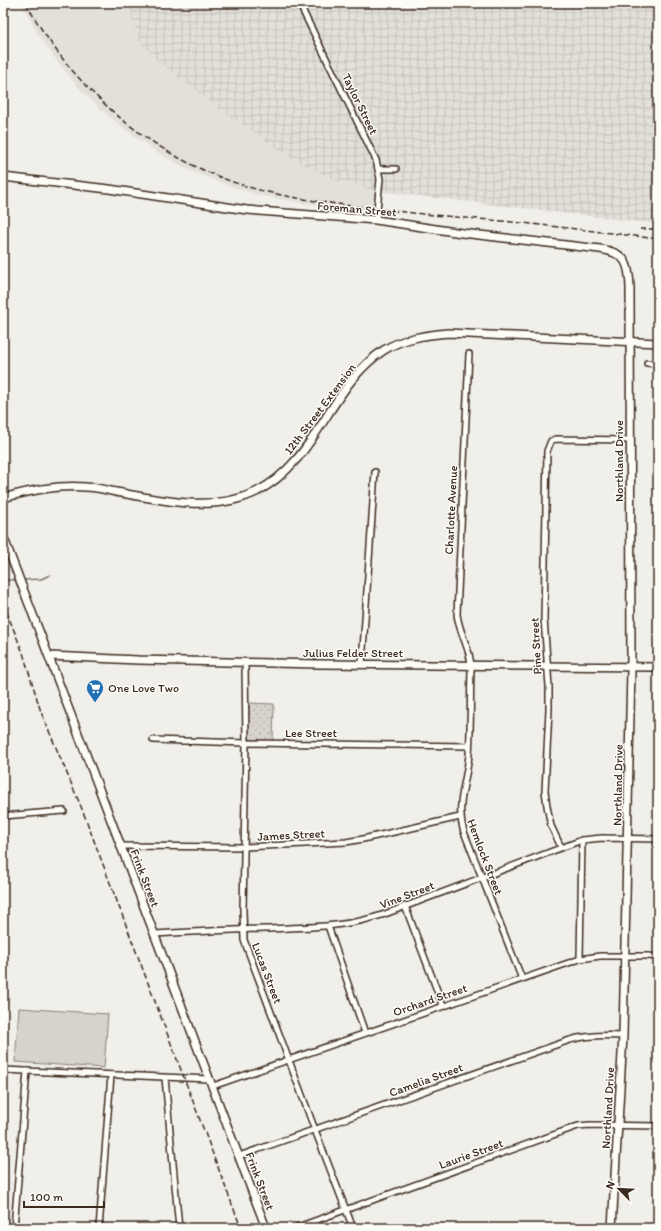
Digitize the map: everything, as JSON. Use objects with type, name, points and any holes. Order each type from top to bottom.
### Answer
[{"type":"street","name":"Taylor Street","points":[[298,3],[374,156],[379,169],[379,195],[376,220]]},
{"type":"street","points":[[379,169],[396,169]]},
{"type":"street","name":"Foreman Street","points":[[3,177],[109,189],[247,210],[376,220],[462,233],[607,250],[617,253],[626,262],[629,272],[630,342]]},
{"type":"street","name":"12th Street Extension","points":[[3,498],[32,490],[55,487],[88,487],[170,501],[194,503],[227,500],[248,494],[268,484],[282,474],[298,459],[318,432],[352,380],[370,361],[385,350],[406,340],[428,335],[448,333],[658,343]]},
{"type":"street","name":"Northland Drive","points":[[612,1228],[623,1036],[628,838],[631,667],[630,342]]},
{"type":"street","name":"Charlotte Avenue","points":[[469,354],[456,614],[472,665]]},
{"type":"street","points":[[647,363],[658,364]]},
{"type":"street","name":"Pine Street","points":[[561,847],[550,821],[545,791],[549,710],[544,619],[547,451],[551,442],[555,439],[630,440]]},
{"type":"street","points":[[362,664],[375,472]]},
{"type":"street","name":"Frink Street","points":[[3,536],[266,1228]]},
{"type":"street","name":"Julius Felder Street","points":[[49,656],[245,662],[658,667]]},
{"type":"street","name":"Lucas Street","points":[[245,662],[246,743],[244,930],[246,946],[353,1228]]},
{"type":"street","name":"Hemlock Street","points":[[472,665],[469,746],[466,780],[460,805],[460,817],[464,832],[522,979]]},
{"type":"street","name":"Lee Street","points":[[153,740],[246,743],[469,746]]},
{"type":"street","points":[[3,816],[64,811]]},
{"type":"street","name":"James Street","points":[[121,846],[244,847],[346,842],[460,817]]},
{"type":"street","name":"Vine Street","points":[[155,934],[342,926],[370,920],[582,840],[602,838],[658,839]]},
{"type":"street","points":[[580,959],[582,840]]},
{"type":"street","points":[[405,906],[443,1006]]},
{"type":"street","points":[[328,926],[365,1033]]},
{"type":"street","name":"Orchard Street","points":[[213,1086],[580,959],[590,957],[625,956],[658,957]]},
{"type":"street","name":"Camelia Street","points":[[239,1156],[570,1040],[585,1036],[623,1036]]},
{"type":"street","points":[[3,1070],[209,1079]]},
{"type":"street","points":[[14,1228],[27,1071]]},
{"type":"street","points":[[99,1228],[112,1075]]},
{"type":"street","points":[[165,1078],[179,1228]]},
{"type":"street","name":"Laurie Street","points":[[295,1228],[572,1128],[590,1125],[658,1126]]},
{"type":"shaded area","points":[[21,3],[131,3],[132,21],[336,180],[376,191],[374,211],[302,203],[258,195],[193,172],[158,153],[100,109],[79,88],[60,65],[38,34]]},
{"type":"shaded area","points":[[131,3],[658,3],[658,224],[376,191],[336,180],[295,160],[224,112],[158,61],[140,41],[132,21]]},
{"type":"shaded area","points":[[249,703],[274,704],[273,741],[248,741]]},
{"type":"shaded area","points":[[19,1008],[108,1014],[104,1068],[15,1062]]},
{"type":"waterway","points":[[23,580],[41,579],[50,575]]},
{"type":"waterway","points":[[3,580],[17,580]]},
{"type":"railway","points":[[26,3],[47,37],[71,69],[99,98],[129,125],[161,148],[196,167],[233,182],[272,193],[334,204],[523,223],[658,239]]},
{"type":"railway","points":[[640,229],[658,229]]},
{"type":"railway","points":[[3,603],[23,653],[41,712],[82,809],[241,1228]]},
{"type":"place","name":"One Love Two","points":[[95,703]]}]
